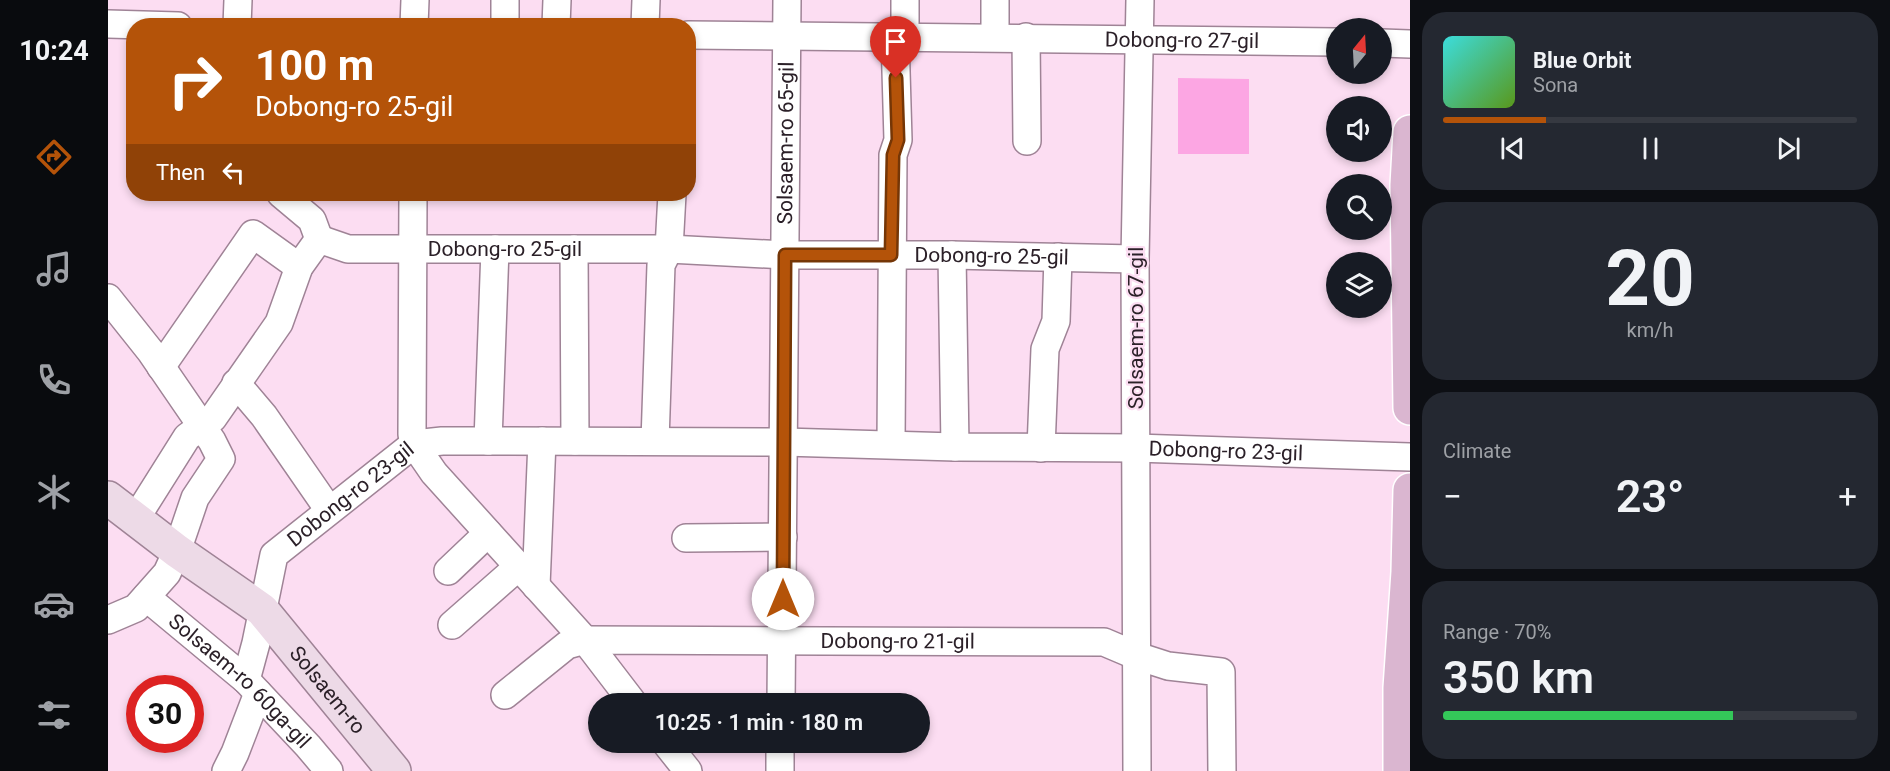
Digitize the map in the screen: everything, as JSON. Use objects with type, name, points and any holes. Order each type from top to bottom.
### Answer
[{"type":"main road","points":[[1410,132],[1407,185],[1410,408]]},
{"type":"main road","points":[[1400,771],[1400,688],[1408,572],[1410,490]]},
{"type":"main road","name":"Solsaem-ro","points":[[108,498],[177,551],[262,610],[394,771]]},
{"type":"street","points":[[237,18],[238,0]]},
{"type":"street","points":[[414,18],[415,0]]},
{"type":"street","points":[[505,0],[505,18]]},
{"type":"street","points":[[556,18],[557,0]]},
{"type":"street","points":[[645,18],[646,0]]},
{"type":"street","name":"Solsaem-ro 65-gil","points":[[781,693],[787,0]]},
{"type":"street","points":[[891,444],[893,155],[898,140],[900,37],[906,0]]},
{"type":"street","points":[[995,0],[995,37]]},
{"type":"street","name":"Solsaem-ro 67-gil","points":[[1137,771],[1135,259],[1140,0]]},
{"type":"street","points":[[108,24],[126,25]]},
{"type":"street","name":"Dobong-ro 27-gil","points":[[696,35],[1139,38],[1326,42]]},
{"type":"street","points":[[1026,38],[1027,141]]},
{"type":"street","points":[[1392,43],[1410,44]]},
{"type":"street","points":[[136,518],[187,436],[213,418],[279,322],[299,267],[319,239],[312,220],[289,201]]},
{"type":"street","points":[[413,201],[414,444],[434,473],[585,640],[626,693]]},
{"type":"street","points":[[655,441],[661,265],[669,249],[672,201]]},
{"type":"street","points":[[161,367],[253,234],[299,267]]},
{"type":"street","name":"Dobong-ro 25-gil","points":[[319,239],[348,249],[669,249],[785,255],[952,255],[1135,259]]},
{"type":"street","points":[[488,441],[495,249]]},
{"type":"street","points":[[574,249],[575,441]]},
{"type":"street","points":[[952,255],[955,447]]},
{"type":"street","points":[[1041,448],[1046,349],[1056,321],[1058,257]]},
{"type":"street","points":[[108,298],[151,352],[212,441],[221,459],[195,498],[167,573],[136,608],[108,620]]},
{"type":"street","points":[[237,382],[264,416],[329,510]]},
{"type":"street","name":"Dobong-ro 23-gil","points":[[262,610],[274,555],[414,444],[442,441],[784,442],[955,447],[1136,448],[1410,457]]},
{"type":"street","points":[[527,576],[542,441]]},
{"type":"street","points":[[448,571],[488,533]]},
{"type":"street","points":[[686,538],[783,537]]},
{"type":"street","points":[[452,625],[527,576]]},
{"type":"street","name":"Solsaem-ro 60ga-gil","points":[[146,597],[252,686],[309,746],[329,771]]},
{"type":"street","points":[[232,769],[252,686],[262,610]]},
{"type":"street","points":[[505,695],[567,645],[585,640]]},
{"type":"street","name":"Dobong-ro 21-gil","points":[[585,640],[1104,642],[1137,656]]},
{"type":"street","points":[[1137,656],[1168,666],[1221,672],[1222,771]]},
{"type":"street","points":[[674,753],[688,771]]},
{"type":"street","points":[[780,753],[780,771]]},
{"type":"building","points":[[1178,78],[1249,79],[1249,154],[1178,154]]},
{"type":"route","points":[[783,599],[785,255],[891,255],[893,155],[898,140],[896,78]]}]
